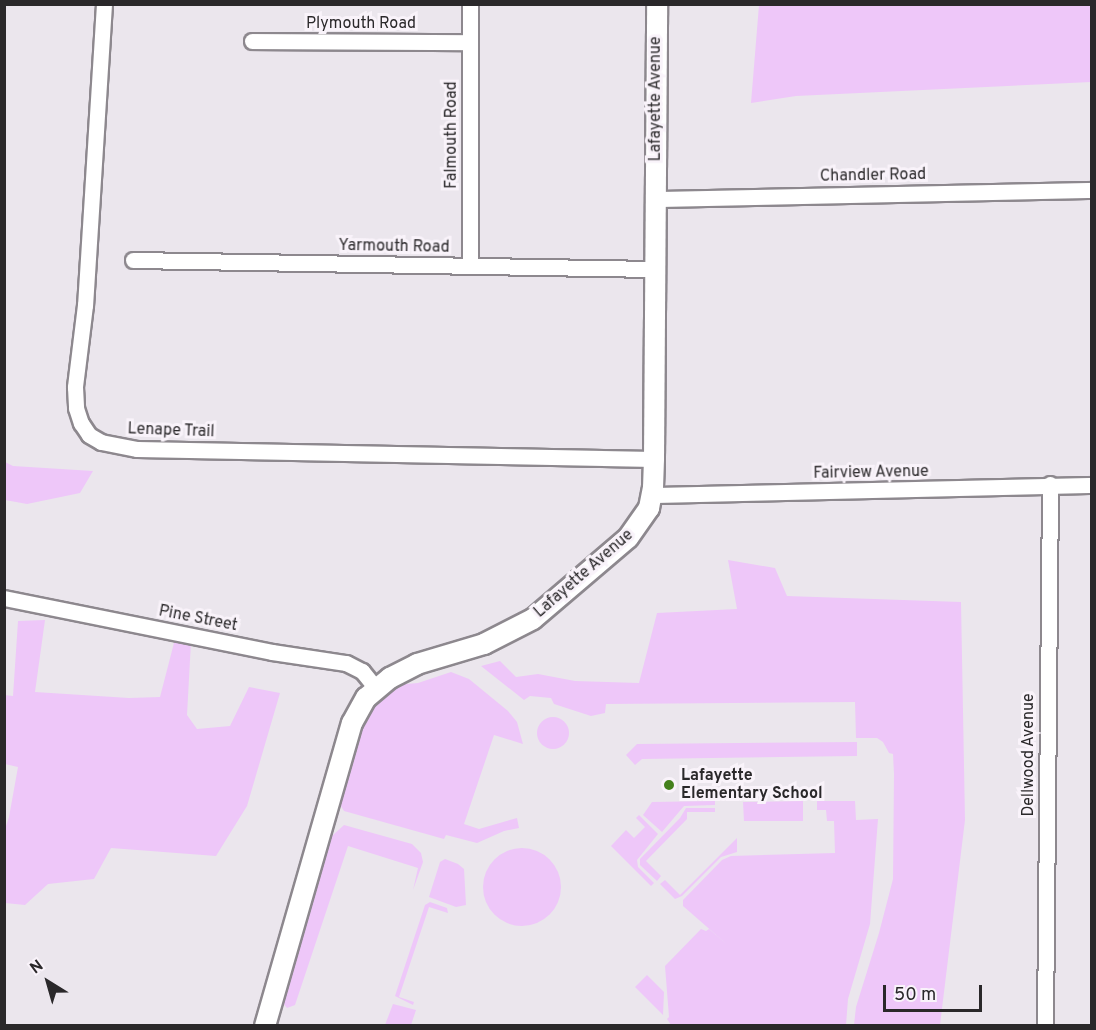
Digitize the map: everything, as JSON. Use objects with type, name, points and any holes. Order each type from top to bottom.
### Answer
[{"type":"street","name":"Lenape Trail","points":[[104,4],[85,305],[75,387],[79,415],[89,435],[101,442],[137,449],[654,459]]},
{"type":"street","name":"Falmouth Road","points":[[470,4],[470,266]]},
{"type":"street","name":"Lafayette Avenue","points":[[264,1026],[352,723],[366,698],[375,688],[417,664],[484,644],[533,619],[628,538],[644,518],[652,495],[654,459],[657,4]]},
{"type":"street","name":"Plymouth Road","points":[[252,41],[470,42]]},
{"type":"street","name":"Chandler Road","points":[[656,199],[1092,190]]},
{"type":"street","name":"Yarmouth Road","points":[[134,260],[655,269]]},
{"type":"street","name":"Fairview Avenue","points":[[652,495],[900,491],[1050,484],[1092,485]]},
{"type":"street","name":"Dellwood Avenue","points":[[1046,1026],[1050,484]]},
{"type":"street","name":"Pine Street","points":[[4,598],[272,652],[346,663],[362,671],[375,688]]},
{"type":"shaded area","points":[[759,5],[1091,5],[1091,82],[796,96],[751,103]]},
{"type":"shaded area","points":[[5,462],[13,466],[93,471],[80,493],[27,504],[5,500]]},
{"type":"shaded area","points":[[728,560],[775,568],[787,596],[961,602],[965,820],[940,1025],[854,1025],[856,1007],[893,879],[894,774],[893,754],[889,753],[883,742],[877,738],[856,738],[855,702],[606,704],[605,713],[591,716],[554,704],[551,698],[530,696],[524,700],[481,666],[500,661],[516,677],[538,674],[575,681],[639,683],[657,613],[737,609]]},
{"type":"shaded area","points":[[45,620],[35,692],[129,698],[160,697],[175,639],[191,642],[187,715],[197,729],[230,726],[249,687],[280,693],[247,806],[216,856],[111,848],[94,879],[48,884],[25,905],[5,903],[5,829],[18,767],[5,764],[4,695],[13,696],[18,621]]},
{"type":"shaded area","points":[[451,672],[469,679],[508,711],[517,722],[523,744],[494,735],[464,824],[479,829],[517,818],[519,828],[504,831],[477,843],[446,835],[444,839],[344,811],[339,803],[366,711],[395,685],[418,683]]},
{"type":"shaded area","points":[[553,717],[564,722],[569,733],[564,744],[553,749],[542,744],[537,733],[542,722]]},
{"type":"shaded area","points":[[857,742],[857,756],[642,759],[635,765],[626,755],[637,744]]},
{"type":"shaded area","points":[[715,801],[715,805],[684,806],[662,832],[643,815],[652,802]]},
{"type":"shaded area","points":[[803,801],[803,821],[744,821],[743,802]]},
{"type":"shaded area","points":[[817,801],[855,801],[856,820],[878,819],[870,924],[848,999],[846,1025],[671,1025],[667,1019],[669,1017],[665,966],[701,929],[706,931],[709,929],[730,947],[683,906],[683,900],[722,860],[731,856],[835,853],[834,821],[827,821],[826,810],[817,810]]},
{"type":"shaded area","points":[[686,808],[715,808],[715,812],[687,812],[687,819],[646,861],[661,876],[657,881],[640,865],[640,859],[680,818]]},
{"type":"shaded area","points":[[639,815],[658,834],[637,860],[638,867],[654,883],[651,886],[611,846],[626,830],[634,838],[645,827],[636,818]]},
{"type":"shaded area","points":[[344,825],[412,844],[421,853],[423,862],[413,890],[418,868],[348,846],[295,1005],[287,1008],[282,1002],[329,835],[332,836]]},
{"type":"shaded area","points":[[737,838],[737,852],[721,857],[682,896],[675,899],[660,884],[665,880],[680,895]]},
{"type":"shaded area","points":[[522,848],[537,851],[549,860],[558,872],[561,887],[558,902],[549,914],[537,923],[522,926],[507,923],[495,914],[486,902],[483,887],[486,872],[495,860],[507,851]]},
{"type":"shaded area","points":[[445,859],[464,869],[466,905],[456,907],[429,897],[440,862]]},
{"type":"shaded area","points":[[430,902],[447,908],[448,913],[429,907],[399,997],[414,1002],[413,1005],[395,996],[425,905]]},
{"type":"shaded area","points":[[647,975],[664,992],[663,1015],[635,987]]},
{"type":"shaded area","points":[[393,1004],[416,1010],[411,1025],[385,1025]]},
{"type":"place","name":"Lafayette Elementary School","points":[[669,785]]}]
